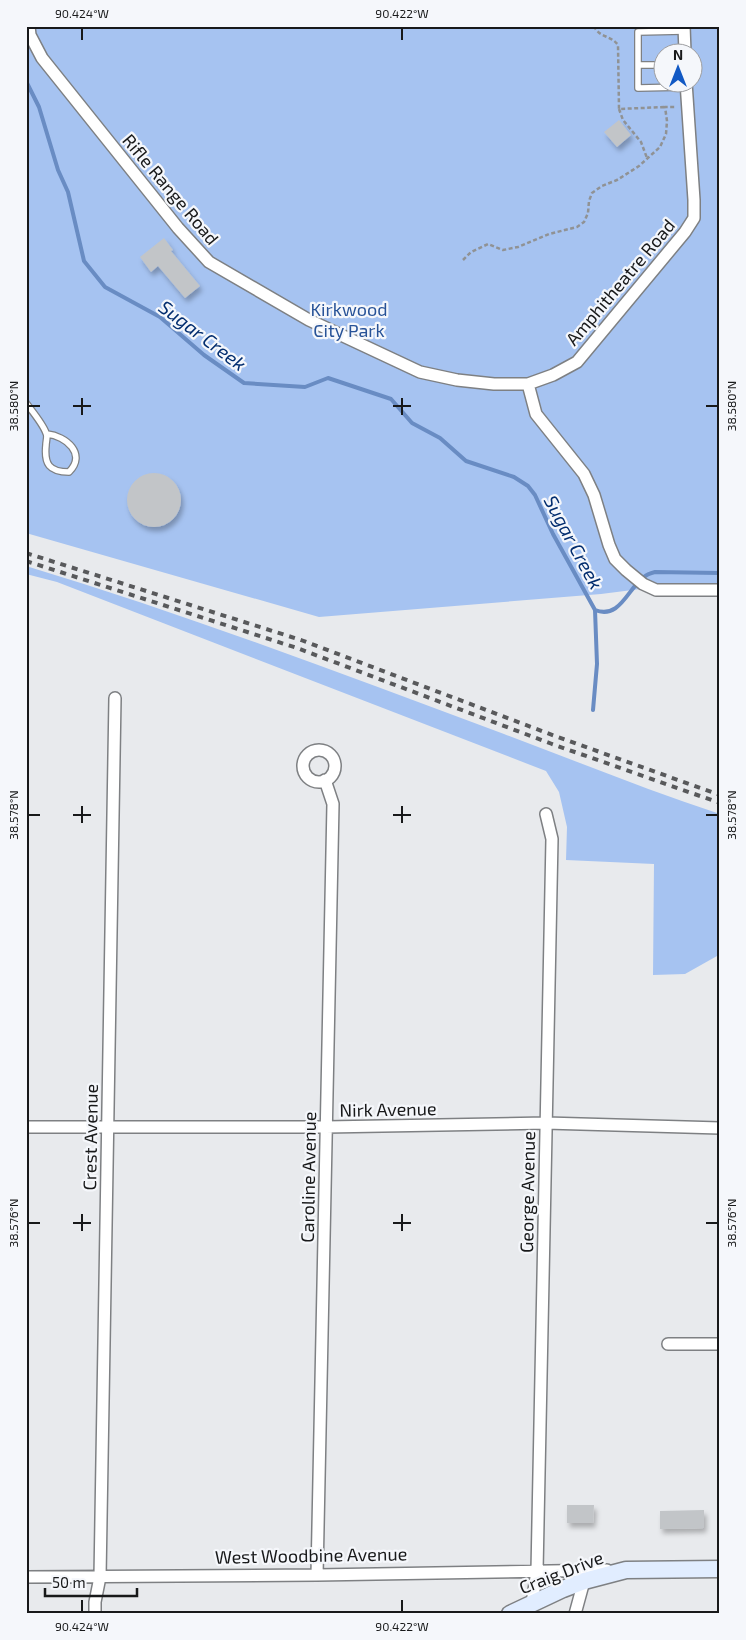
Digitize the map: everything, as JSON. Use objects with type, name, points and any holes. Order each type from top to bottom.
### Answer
[{"type":"street","name":"Rifle Range Road","points":[[29,26],[30,35],[42,58],[178,228],[209,262],[309,320],[420,372],[457,380],[494,384],[528,384]]},
{"type":"street","points":[[684,29],[685,42]]},
{"type":"street","name":"Amphitheatre Road","points":[[528,384],[554,375],[577,362],[685,232],[694,218],[687,92]]},
{"type":"street","points":[[528,384],[536,414],[584,474],[594,495],[615,559],[643,584],[656,590],[720,590]]},
{"type":"street","name":"Crest Avenue","points":[[95,1614],[95,1602],[100,1577],[116,698]]},
{"type":"street","name":"Caroline Avenue","points":[[317,1575],[333,804],[325,780]]},
{"type":"street","name":"George Avenue","points":[[537,1571],[552,839],[546,814]]},
{"type":"street","name":"Nirk Avenue","points":[[26,1127],[326,1127],[546,1123],[720,1128]]},
{"type":"street","points":[[668,1344],[720,1344]]},
{"type":"street","name":"West Woodbine Avenue","points":[[26,1577],[317,1575],[720,1568]]},
{"type":"street","name":"Craig Drive","points":[[510,1614],[532,1602],[584,1581],[626,1570]]},
{"type":"street","points":[[532,1602],[537,1571]]},
{"type":"street","points":[[575,1614],[584,1581]]},
{"type":"lane","points":[[654,87],[638,88],[638,32],[684,29]]},
{"type":"lane","points":[[638,65],[654,65]]},
{"type":"lane","points":[[26,403],[47,434],[45,452],[50,467],[59,472],[69,472],[75,466],[74,449],[66,440],[53,434],[47,434]]},
{"type":"path","points":[[594,26],[598,33],[614,40],[618,45],[618,109],[623,120],[641,142],[647,158]]},
{"type":"path","points":[[463,260],[471,252],[488,244],[504,250],[518,247],[549,234],[577,227],[584,222],[592,192],[617,180],[639,166],[660,147],[666,134],[665,107]]},
{"type":"path","points":[[618,109],[688,107]]},
{"type":"green space","name":"Kirkwood City Park","points":[[26,26],[720,26],[720,585],[664,586],[601,594],[319,617],[26,533]]},
{"type":"green space","points":[[26,566],[266,646],[720,814],[717,956],[685,974],[653,975],[654,864],[566,860],[567,827],[559,792],[546,771],[57,582],[26,574]]},
{"type":"building","points":[[619,120],[631,135],[617,147],[604,132]]},
{"type":"building","points":[[164,238],[173,250],[171,251],[200,286],[185,298],[158,266],[151,272],[140,257]]},
{"type":"building","points":[[154,473],[164,475],[173,481],[179,490],[181,500],[179,510],[173,519],[164,525],[154,527],[144,525],[135,519],[129,510],[127,500],[129,490],[135,481],[144,475]]},
{"type":"building","points":[[567,1505],[594,1505],[593,1523],[567,1523]]},
{"type":"building","points":[[704,1510],[704,1528],[660,1529],[660,1511]]},
{"type":"waterway","name":"Sugar Creek","points":[[26,81],[39,107],[58,170],[68,192],[84,261],[105,287],[160,317],[204,355],[244,383],[305,387],[328,378],[391,399],[412,423],[440,438],[466,461],[514,477],[528,486],[535,495],[553,534],[595,610],[597,664],[593,710]]},
{"type":"waterway","name":"Sugar Creek","points":[[595,610],[611,611],[623,601],[638,582],[646,575],[655,572],[720,573]]},
{"type":"railway","points":[[26,553],[301,640],[555,736],[720,795]]},
{"type":"railway","points":[[26,561],[297,648],[552,744],[720,803]]}]
